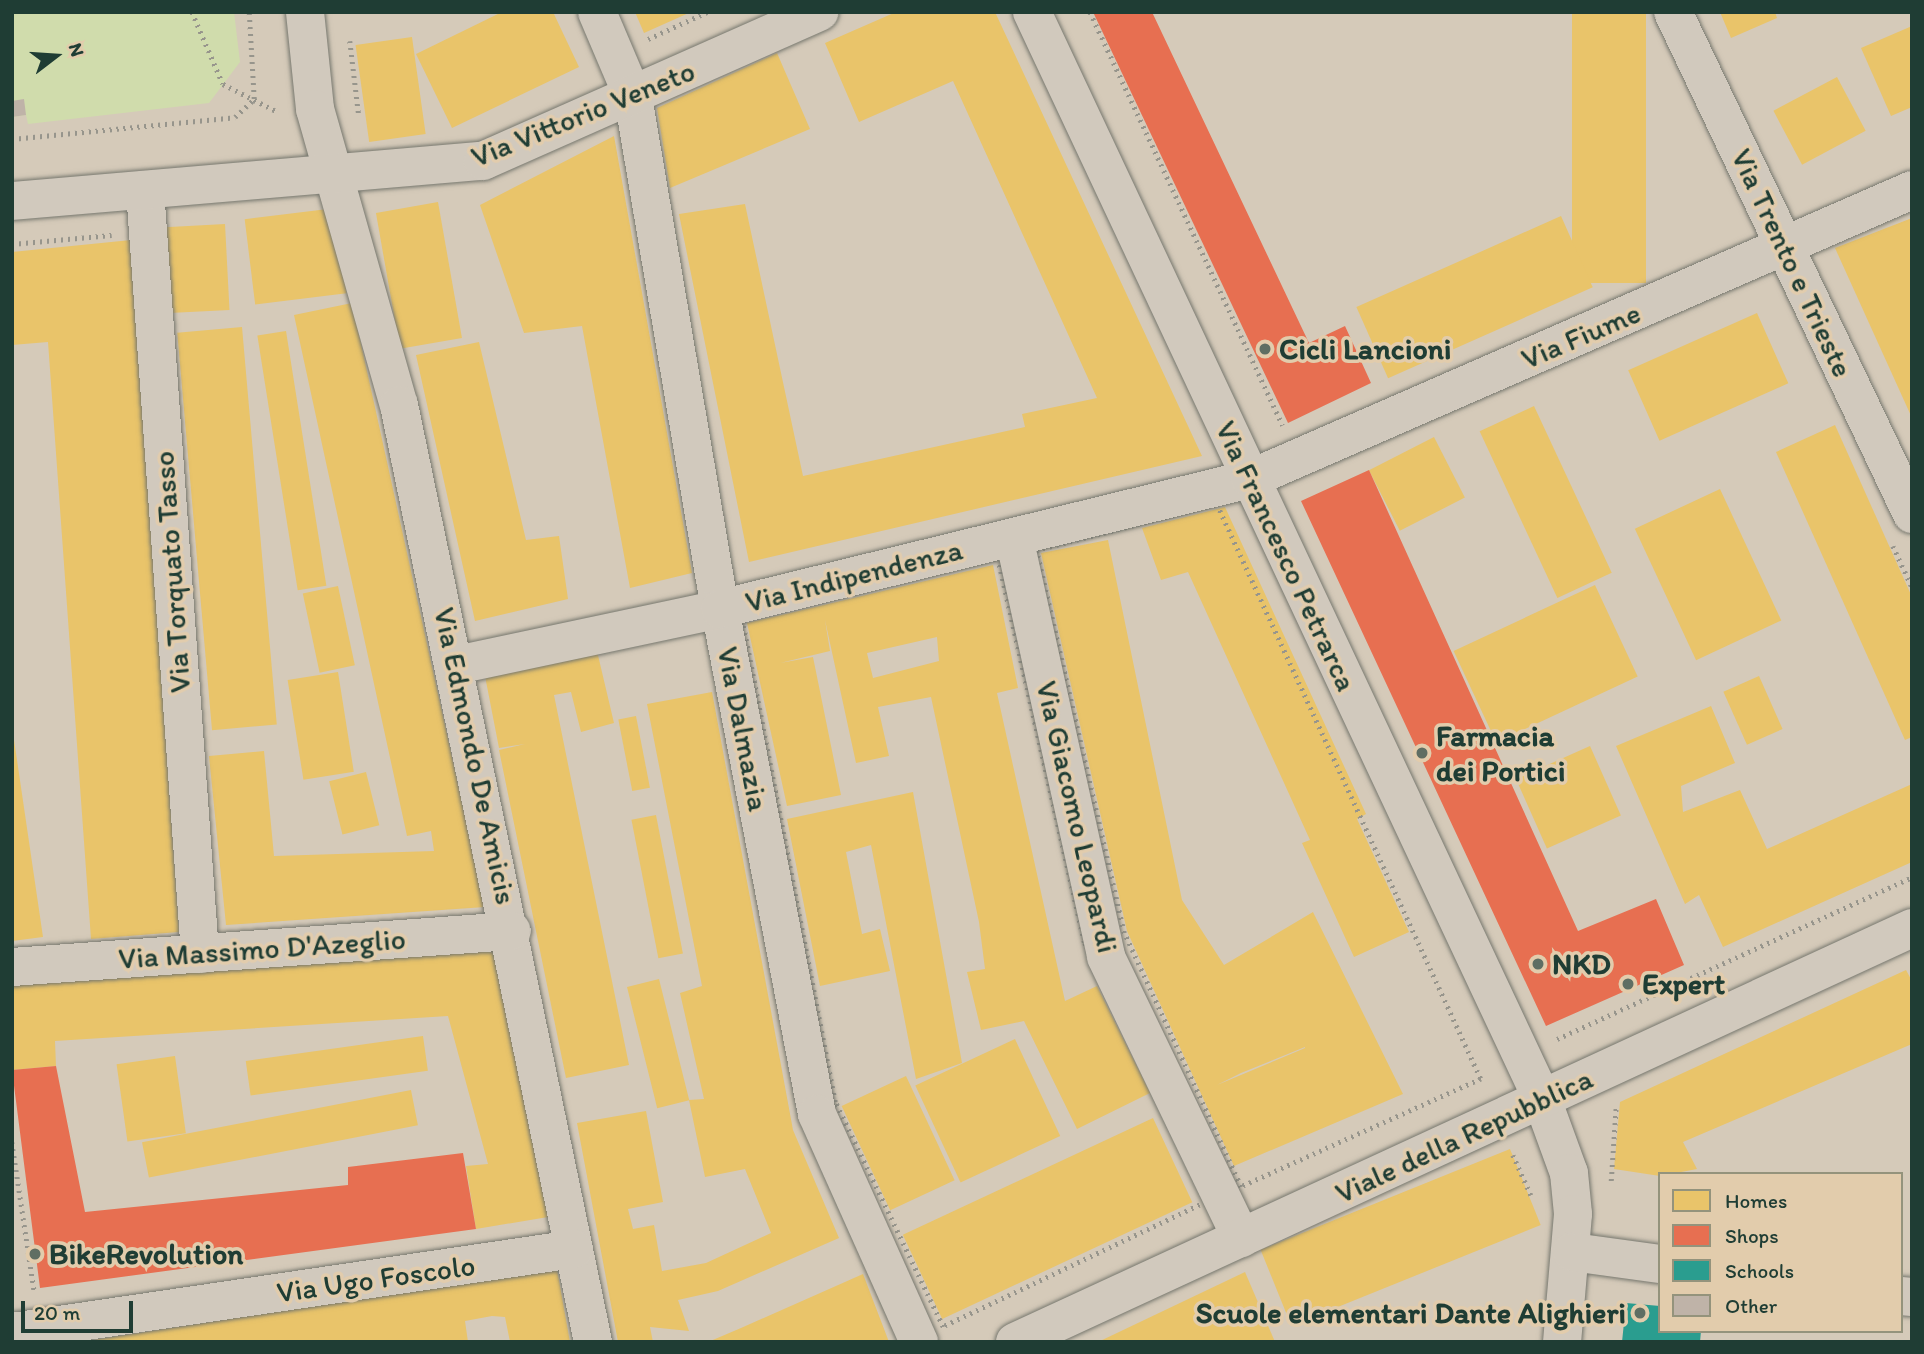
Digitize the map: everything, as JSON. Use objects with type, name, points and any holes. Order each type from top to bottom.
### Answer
[{"type":"street","name":"Via Edmondo De Amicis","points":[[305,12],[299,111],[337,176],[399,405],[457,665],[593,1342]]},
{"type":"street","name":"Via Dalmazia","points":[[597,12],[633,97],[720,609],[817,1114],[919,1342]]},
{"type":"street","name":"Via Vittorio Veneto","points":[[12,201],[337,176],[483,161],[633,97],[819,12]]},
{"type":"street","name":"Via Francesco Petrarca","points":[[1032,12],[1542,1099],[1569,1173],[1572,1252],[1562,1342]]},
{"type":"street","name":"Via Trento e Trieste","points":[[1673,12],[1912,514]]},
{"type":"street","points":[[275,180],[299,111]]},
{"type":"street","name":"Via Torquato Tasso","points":[[145,190],[200,954]]},
{"type":"street","name":"Via Fiume","points":[[1250,479],[1912,190]]},
{"type":"street","name":"Via Indipendenza","points":[[457,665],[1006,548],[1250,479]]},
{"type":"street","name":"Via Giacomo Leopardi","points":[[1006,548],[1106,957],[1241,1238]]},
{"type":"street","name":"Viale della Repubblica","points":[[1015,1342],[1912,928]]},
{"type":"street","name":"Via Massimo D'Azeglio","points":[[12,967],[512,931]]},
{"type":"street","name":"Via Ugo Foscolo","points":[[19,1323],[574,1250]]},
{"type":"street","points":[[1572,1252],[1658,1264]]},
{"type":"path","points":[[192,12],[223,84],[251,104],[299,111]]},
{"type":"path","points":[[12,139],[235,117],[251,104],[256,79],[249,12]]},
{"type":"path","points":[[637,32],[642,42],[707,12]]},
{"type":"path","points":[[1090,12],[1288,436]]},
{"type":"path","points":[[348,25],[362,131]]},
{"type":"path","points":[[12,244],[121,234]]},
{"type":"path","points":[[1217,504],[1362,821],[1481,1079],[1241,1187],[1124,933],[1036,550],[1217,504]]},
{"type":"path","points":[[1006,548],[1085,943],[1206,1202],[943,1327],[835,1102],[741,615],[1006,548]]},
{"type":"path","points":[[1556,1040],[1912,877]]},
{"type":"path","points":[[1610,1196],[1619,1096]]},
{"type":"path","points":[[12,1142],[19,1323]]},
{"type":"path","points":[[1509,1145],[1535,1203]]},
{"type":"green space","points":[[12,12],[234,12],[240,62],[209,103],[28,124],[26,115],[12,117]]},
{"type":"building: Homes","points":[[502,12],[553,12],[579,67],[452,128],[416,54]]},
{"type":"building: Homes","points":[[635,12],[691,12],[644,33]]},
{"type":"building: Homes","points":[[896,12],[995,12],[1202,456],[749,562],[679,214],[745,204],[803,476],[1025,427],[1022,414],[1097,398],[953,81],[859,122],[825,43]]},
{"type":"building: Homes","points":[[1572,12],[1646,12],[1646,283],[1572,283]]},
{"type":"building: Homes","points":[[1720,12],[1775,12],[1777,18],[1731,38]]},
{"type":"building: Homes","points":[[1912,26],[1912,107],[1891,116],[1861,48]]},
{"type":"building: Homes","points":[[412,37],[426,134],[369,142],[356,45]]},
{"type":"building: Homes","points":[[777,53],[810,129],[670,188],[657,108]]},
{"type":"building: Homes","points":[[1837,77],[1866,131],[1802,165],[1773,111]]},
{"type":"building: Homes","points":[[614,136],[692,573],[630,588],[582,326],[524,333],[480,205]]},
{"type":"building: Homes","points":[[438,202],[462,338],[400,349],[376,213]]},
{"type":"building: Homes","points":[[336,208],[346,293],[255,305],[245,219]]},
{"type":"building: Homes","points":[[1561,216],[1593,287],[1388,378],[1356,307]]},
{"type":"building: Homes","points":[[1912,218],[1912,418],[1835,248]]},
{"type":"building: Homes","points":[[225,224],[230,310],[170,313],[165,227]]},
{"type":"building: Homes","points":[[131,240],[179,932],[91,939],[48,342],[12,345],[12,252]]},
{"type":"building: Homes","points":[[352,303],[485,907],[226,925],[209,756],[264,751],[274,856],[434,851],[431,831],[407,836],[294,315]]},
{"type":"building: Homes","points":[[1757,313],[1788,383],[1660,441],[1628,370]]},
{"type":"building: Homes","points":[[242,327],[277,724],[212,730],[177,333]]},
{"type":"building: Homes","points":[[286,331],[326,586],[298,590],[257,336]]},
{"type":"building: Homes","points":[[479,342],[526,540],[559,536],[568,599],[475,621],[416,355]]},
{"type":"building: Homes","points":[[1534,406],[1612,573],[1557,598],[1480,431]]},
{"type":"building: Homes","points":[[1835,425],[1912,597],[1912,737],[1905,740],[1776,452]]},
{"type":"building: Homes","points":[[1434,437],[1465,498],[1400,531],[1369,470]]},
{"type":"building: Homes","points":[[1720,489],[1781,620],[1696,660],[1635,529]]},
{"type":"building: Homes","points":[[1225,507],[1366,814],[1357,819],[1409,932],[1354,957],[1302,843],[1310,840],[1188,572],[1161,580],[1142,528]]},
{"type":"building: Homes","points":[[1108,540],[1182,900],[1224,965],[1313,912],[1403,1094],[1234,1166],[1127,931],[1041,553]],"holes":[[[1305,1048],[1217,1085],[1241,1073]]]},
{"type":"building: Homes","points":[[993,565],[1018,688],[997,693],[1065,1001],[1097,986],[1150,1093],[1077,1129],[1024,1021],[981,1030],[967,972],[985,969],[979,922],[931,697],[878,707],[889,756],[856,763],[825,620],[830,651],[780,663],[813,657],[841,795],[787,806],[747,623]],"holes":[[[937,637],[939,661],[873,678],[867,653]]]},
{"type":"building: Homes","points":[[1595,585],[1638,677],[1496,742],[1454,651]]},
{"type":"building: Homes","points":[[338,586],[355,665],[320,673],[303,593]]},
{"type":"building: Homes","points":[[597,651],[614,723],[581,732],[571,692],[554,695],[629,1065],[566,1078],[499,750],[525,744],[499,748],[485,676]]},
{"type":"building: Homes","points":[[338,672],[354,772],[303,780],[288,680]]},
{"type":"building: Homes","points":[[1759,676],[1783,729],[1747,745],[1723,692]]},
{"type":"building: Homes","points":[[712,692],[793,1130],[839,1238],[718,1291],[678,1300],[689,1331],[650,1327],[653,1342],[618,1342],[577,1123],[646,1111],[663,1202],[628,1209],[633,1229],[654,1225],[662,1271],[706,1263],[771,1233],[745,1169],[705,1177],[689,1100],[704,1099],[680,993],[702,986],[647,704]]},
{"type":"building: Homes","points":[[1711,706],[1735,763],[1681,786],[1683,812],[1740,790],[1767,849],[1912,784],[1912,862],[1723,947],[1699,895],[1685,904],[1616,746]]},
{"type":"building: Homes","points":[[636,716],[650,788],[632,791],[618,719]]},
{"type":"building: Homes","points":[[12,726],[43,937],[12,941]]},
{"type":"building: Homes","points":[[1590,746],[1621,815],[1547,848],[1516,779]]},
{"type":"building: Homes","points":[[366,772],[379,825],[342,835],[329,781]]},
{"type":"building: Homes","points":[[913,792],[962,1063],[916,1079],[871,845],[846,852],[862,934],[880,929],[890,971],[820,986],[787,819]]},
{"type":"building: Homes","points":[[656,815],[683,953],[658,958],[631,820]]},
{"type":"building: Homes","points":[[493,943],[548,1217],[476,1229],[466,1166],[488,1164],[448,1016],[55,1041],[56,1066],[12,1070],[12,983]]},
{"type":"building: Homes","points":[[1906,970],[1912,981],[1912,1044],[1683,1142],[1697,1169],[1658,1172],[1658,1176],[1614,1169],[1620,1102]]},
{"type":"building: Homes","points":[[659,979],[689,1100],[657,1108],[627,987]]},
{"type":"building: Homes","points":[[423,1036],[428,1071],[251,1096],[246,1061]]},
{"type":"building: Homes","points":[[1015,1039],[1060,1136],[961,1182],[915,1085]]},
{"type":"building: Homes","points":[[175,1056],[186,1133],[127,1141],[117,1064]]},
{"type":"building: Homes","points":[[906,1076],[955,1180],[890,1210],[842,1106]]},
{"type":"building: Homes","points":[[411,1090],[418,1125],[149,1178],[142,1142]]},
{"type":"building: Homes","points":[[1153,1118],[1192,1202],[942,1319],[903,1235]]},
{"type":"building: Homes","points":[[1510,1149],[1541,1225],[1291,1326],[1261,1250]]},
{"type":"building: Homes","points":[[557,1269],[570,1342],[510,1342],[505,1317],[492,1316],[465,1321],[468,1342],[80,1342]]},
{"type":"building: Homes","points":[[1245,1272],[1275,1342],[1098,1342]]},
{"type":"building: Homes","points":[[863,1274],[889,1342],[708,1342],[741,1328]]},
{"type":"building: Shops","points":[[1093,12],[1152,12],[1309,343],[1345,326],[1371,383],[1288,423]]},
{"type":"building: Shops","points":[[1369,470],[1578,931],[1656,899],[1684,965],[1546,1026],[1301,501]]},
{"type":"building: Shops","points":[[56,1066],[85,1212],[348,1185],[348,1167],[463,1153],[476,1229],[40,1288],[12,1070]]},
{"type":"building: Schools","points":[[1626,1303],[1658,1306],[1658,1333],[1701,1333],[1700,1342],[1622,1342]]},
{"type":"building: Other","points":[[24,99],[26,115],[12,117],[12,101]]},
{"type":"place","name":"Cicli Lancioni","points":[[1265,349]]},
{"type":"place","name":"Farmacia dei Portici","points":[[1422,753]]},
{"type":"place","name":"NKD","points":[[1538,964]]},
{"type":"place","name":"Expert","points":[[1628,984]]},
{"type":"place","name":"BikeRevolution","points":[[35,1254]]},
{"type":"place","name":"Scuole elementari Dante Alighieri","points":[[1640,1313]]}]
